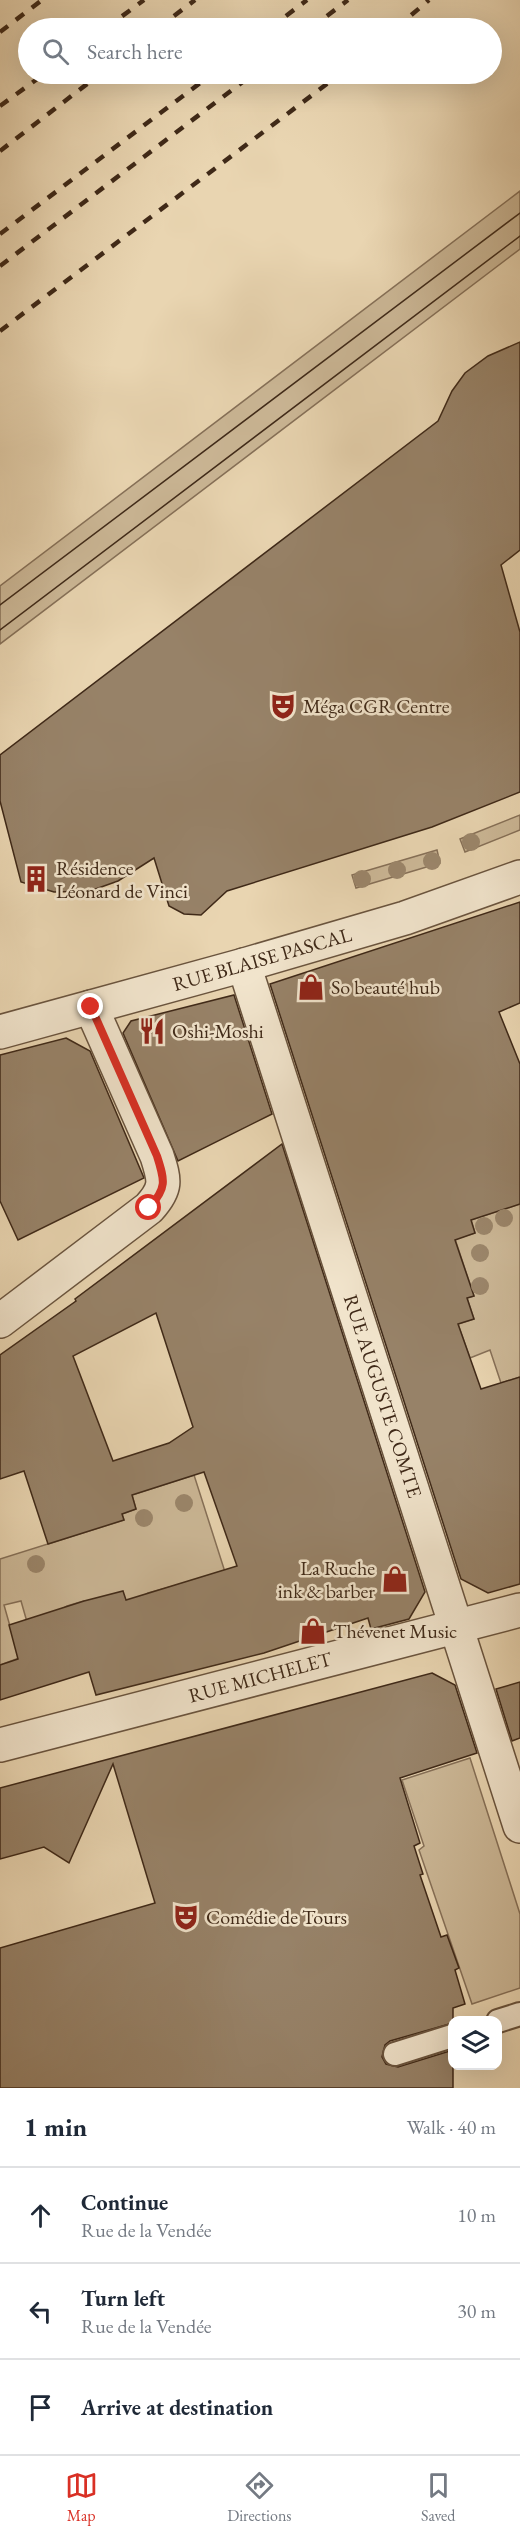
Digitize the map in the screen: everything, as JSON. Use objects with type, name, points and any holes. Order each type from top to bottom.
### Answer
[{"type":"street","name":"RUE BLAISE PASCAL","points":[[0,1032],[405,918],[520,877]]},
{"type":"street","name":"RUE AUGUSTE COMTE","points":[[244,965],[458,1626],[520,1826]]},
{"type":"street","points":[[0,1321],[149,1208],[161,1195],[164,1179],[157,1156],[91,1007]]},
{"type":"street","name":"RUE MICHELET","points":[[0,1745],[520,1610]]},
{"type":"lane","points":[[502,2020],[520,2014]]},
{"type":"lane","points":[[395,2054],[448,2038]]},
{"type":"shaded area","points":[[520,191],[520,249],[0,644],[0,586]]},
{"type":"shaded area","points":[[520,815],[520,830],[465,852],[460,839]]},
{"type":"shaded area","points":[[437,850],[440,863],[356,888],[352,875]]},
{"type":"shaded area","points":[[520,1204],[520,1377],[501,1383],[490,1350],[470,1358],[458,1324],[474,1319],[467,1298],[474,1296],[454,1236],[462,1237],[475,1233],[471,1220]]},
{"type":"shaded area","points":[[194,1475],[225,1572],[148,1593],[94,1631],[84,1601],[67,1606],[29,1629],[21,1601],[4,1605],[19,1658],[0,1665],[0,1559],[124,1520],[122,1514],[136,1509],[132,1495]]},
{"type":"shaded area","points":[[470,1758],[520,1914],[520,1988],[472,2004],[419,1850],[424,1846],[402,1780]]},
{"type":"building","points":[[520,342],[520,550],[501,565],[520,632],[520,792],[432,827],[227,891],[201,915],[184,914],[169,906],[154,858],[118,881],[90,891],[54,892],[21,882],[0,801],[0,755],[438,421],[452,391],[465,373],[488,356]]},
{"type":"building","points":[[520,902],[520,1003],[499,1012],[520,1064],[520,1204],[471,1220],[475,1233],[455,1240],[474,1296],[467,1298],[474,1319],[458,1324],[481,1389],[520,1377],[520,1584],[488,1593],[461,1579],[270,984]]},
{"type":"building","points":[[234,995],[272,1114],[178,1161],[123,1033],[131,1021]]},
{"type":"building","points":[[66,1038],[90,1051],[144,1178],[18,1240],[0,1201],[0,1055]]},
{"type":"building","points":[[282,1144],[425,1592],[409,1619],[371,1629],[368,1618],[264,1653],[96,1695],[89,1672],[0,1700],[0,1665],[18,1659],[9,1625],[123,1591],[126,1600],[237,1566],[204,1472],[132,1495],[136,1509],[122,1514],[124,1520],[48,1544],[24,1471],[0,1479],[0,1355],[76,1301],[75,1299]],"holes":[[[156,1313],[193,1427],[169,1443],[113,1461],[73,1356]]]},
{"type":"building","points":[[432,1673],[455,1685],[477,1753],[400,1778],[420,1843],[414,1846],[423,1874],[420,1875],[441,1937],[447,1935],[459,1968],[455,1970],[465,2004],[453,2008],[453,2016],[448,2016],[448,2024],[390,2041],[385,2045],[382,2057],[386,2064],[398,2067],[448,2052],[448,2070],[453,2070],[453,2088],[0,2088],[0,1948],[155,1903],[113,1764],[69,1863],[44,1847],[0,1859],[0,1788]]},
{"type":"building","points":[[520,1682],[520,1738],[512,1741],[496,1689]]},
{"type":"tram line","points":[[0,605],[520,213]]},
{"type":"tram line","points":[[0,630],[520,236]]},
{"type":"railway","points":[[18,18],[42,0]]},
{"type":"railway","points":[[120,18],[144,0]]},
{"type":"railway","points":[[171,18],[195,0]]},
{"type":"railway","points":[[283,18],[307,0]]},
{"type":"railway","points":[[324,18],[348,0]]},
{"type":"railway","points":[[408,18],[429,0]]},
{"type":"railway","points":[[0,32],[18,18]]},
{"type":"railway","points":[[0,106],[30,84]]},
{"type":"railway","points":[[0,151],[87,84]]},
{"type":"railway","points":[[0,234],[199,84]]},
{"type":"railway","points":[[0,266],[240,84]]},
{"type":"railway","points":[[0,331],[327,84]]},
{"type":"place","name":"Méga CGR Centre","points":[[283,706]]},
{"type":"place","name":"Résidence Léonard de Vinci","points":[[36,879]]},
{"type":"place","name":"So beauté hub","points":[[311,987]]},
{"type":"place","name":"Oshi-Moshi","points":[[152,1031]]},
{"type":"place","name":"La Ruche ink & barber","points":[[395,1579]]},
{"type":"place","name":"Thévenet Music","points":[[313,1631]]},
{"type":"place","name":"Comédie de Tours","points":[[186,1917]]},
{"type":"route","points":[[91,1007],[157,1156],[164,1179],[161,1195],[149,1208]]}]
